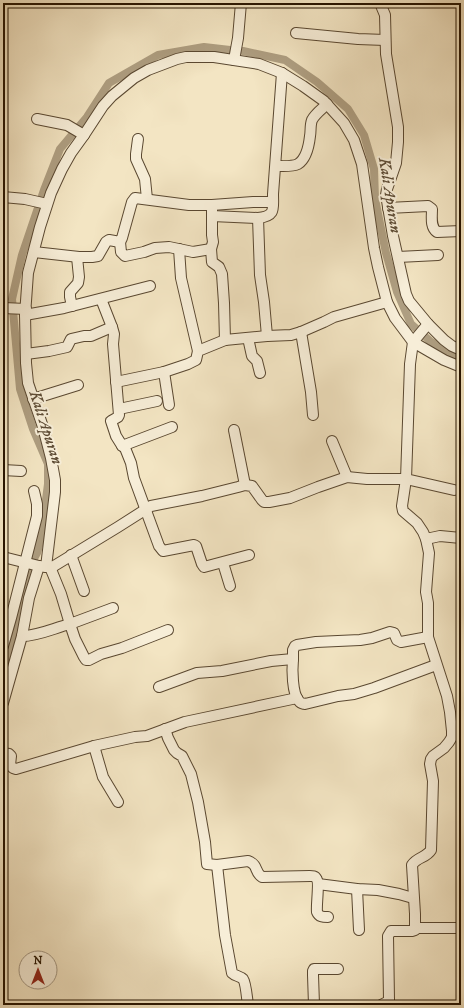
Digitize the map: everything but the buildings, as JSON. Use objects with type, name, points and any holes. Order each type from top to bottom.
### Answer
[{"type":"street","points":[[235,55],[241,3]]},
{"type":"street","points":[[380,3],[385,15],[385,40],[388,69],[398,127],[396,162],[387,189],[388,208],[406,294],[426,326],[452,346],[461,350]]},
{"type":"street","points":[[296,33],[385,40]]},
{"type":"street","points":[[3,703],[22,636],[55,492],[55,480],[51,458],[28,383],[24,311],[28,273],[45,204],[71,153],[103,106],[112,96],[134,78],[148,70],[177,59],[235,55],[282,72],[328,104],[344,124],[354,140],[362,164],[378,268],[387,302],[395,318],[415,339],[444,360],[461,367]]},
{"type":"street","points":[[212,216],[258,218],[272,213],[282,72]]},
{"type":"street","points":[[276,166],[295,165],[302,159],[309,144],[312,120],[328,104]]},
{"type":"street","points":[[37,119],[67,125],[83,134]]},
{"type":"street","points":[[138,139],[136,159],[145,179],[147,199]]},
{"type":"street","points":[[3,197],[24,199],[45,204]]},
{"type":"street","points":[[211,250],[193,252],[169,247],[155,248],[125,256],[121,252],[120,242],[133,199],[147,199],[189,205],[273,202]]},
{"type":"street","points":[[212,205],[212,262],[219,267],[222,274],[225,340]]},
{"type":"street","points":[[388,208],[428,206],[432,209],[433,228],[437,232],[461,231]]},
{"type":"street","points":[[258,218],[260,276],[267,336]]},
{"type":"street","points":[[34,252],[77,257],[95,257],[100,253],[106,242],[120,242]]},
{"type":"street","points":[[116,382],[164,372],[196,360],[198,350],[181,278],[179,250]]},
{"type":"street","points":[[398,257],[438,255]]},
{"type":"street","points":[[72,306],[70,292],[78,283],[79,277],[77,257]]},
{"type":"street","points":[[4,308],[24,311],[72,306],[150,286]]},
{"type":"street","points":[[101,299],[114,334],[118,417],[111,421],[116,436],[125,448],[131,463],[134,478],[159,546],[164,551],[194,545],[197,547],[204,567],[249,556]]},
{"type":"street","points":[[198,350],[225,340],[292,335],[334,317],[387,302]]},
{"type":"street","points":[[415,928],[412,865],[414,862],[428,855],[431,850],[433,781],[430,764],[431,759],[444,748],[456,731],[428,637],[428,603],[426,592],[429,554],[426,539],[417,523],[403,512],[402,506],[406,479],[410,364],[415,339],[426,326]]},
{"type":"street","points":[[26,354],[67,347],[72,338],[84,336],[88,337],[112,327]]},
{"type":"street","points":[[301,332],[311,392],[313,415]]},
{"type":"street","points":[[248,338],[252,356],[257,360],[260,373]]},
{"type":"street","points":[[164,372],[169,405]]},
{"type":"street","points":[[33,399],[78,385]]},
{"type":"street","points":[[118,409],[157,401]]},
{"type":"street","points":[[122,446],[172,428]]},
{"type":"street","points":[[234,430],[245,485]]},
{"type":"street","points":[[332,441],[347,477]]},
{"type":"street","points":[[3,470],[21,471]]},
{"type":"street","points":[[3,557],[38,565],[54,566],[150,506],[202,496],[245,485],[252,486],[264,502],[290,498],[347,477],[406,479],[454,490]]},
{"type":"street","points":[[3,646],[11,618],[38,565],[38,510],[34,491]]},
{"type":"street","points":[[426,539],[440,536],[461,538]]},
{"type":"street","points":[[71,555],[84,591]]},
{"type":"street","points":[[223,563],[230,586]]},
{"type":"street","points":[[38,565],[61,594],[75,639],[86,660],[168,630]]},
{"type":"street","points":[[22,636],[38,634],[113,608]]},
{"type":"street","points":[[428,637],[401,642],[397,640],[394,633],[390,632],[360,640],[316,642],[294,646],[292,664],[294,690],[297,698],[301,703],[305,704],[338,696],[354,694],[436,665]]},
{"type":"street","points":[[159,686],[197,673],[222,671],[270,661],[293,659]]},
{"type":"street","points":[[3,753],[11,756],[10,765],[16,769],[94,746],[134,737],[147,736],[199,718],[297,698]]},
{"type":"street","points":[[165,729],[174,750],[182,756],[191,774],[198,802],[207,864],[217,865],[248,861],[255,866],[258,875],[262,877],[313,876],[317,878],[318,884],[317,912],[321,917],[328,917]]},
{"type":"street","points":[[94,746],[103,776],[118,802]]},
{"type":"street","points":[[217,865],[225,935],[232,973],[234,976],[241,978],[244,981],[248,1005]]},
{"type":"street","points":[[318,884],[378,890],[413,898]]},
{"type":"street","points":[[357,889],[359,930]]},
{"type":"street","points":[[381,1005],[389,1000],[388,936],[391,931],[414,931],[415,928],[461,928]]},
{"type":"street","points":[[314,1005],[312,971],[314,969],[338,969]]},
{"type":"waterway","points":[[3,672],[10,649],[28,570],[37,553],[41,538],[48,484],[48,464],[33,429],[20,389],[12,299],[22,255],[44,190],[60,149],[87,117],[109,83],[158,55],[204,47],[230,50]]},
{"type":"waterway","name":"Kali Apuran","points":[[243,51],[285,60],[317,82],[348,109],[364,135],[374,169],[375,199],[386,253],[397,292],[411,324],[430,341],[453,356],[461,358]]}]
